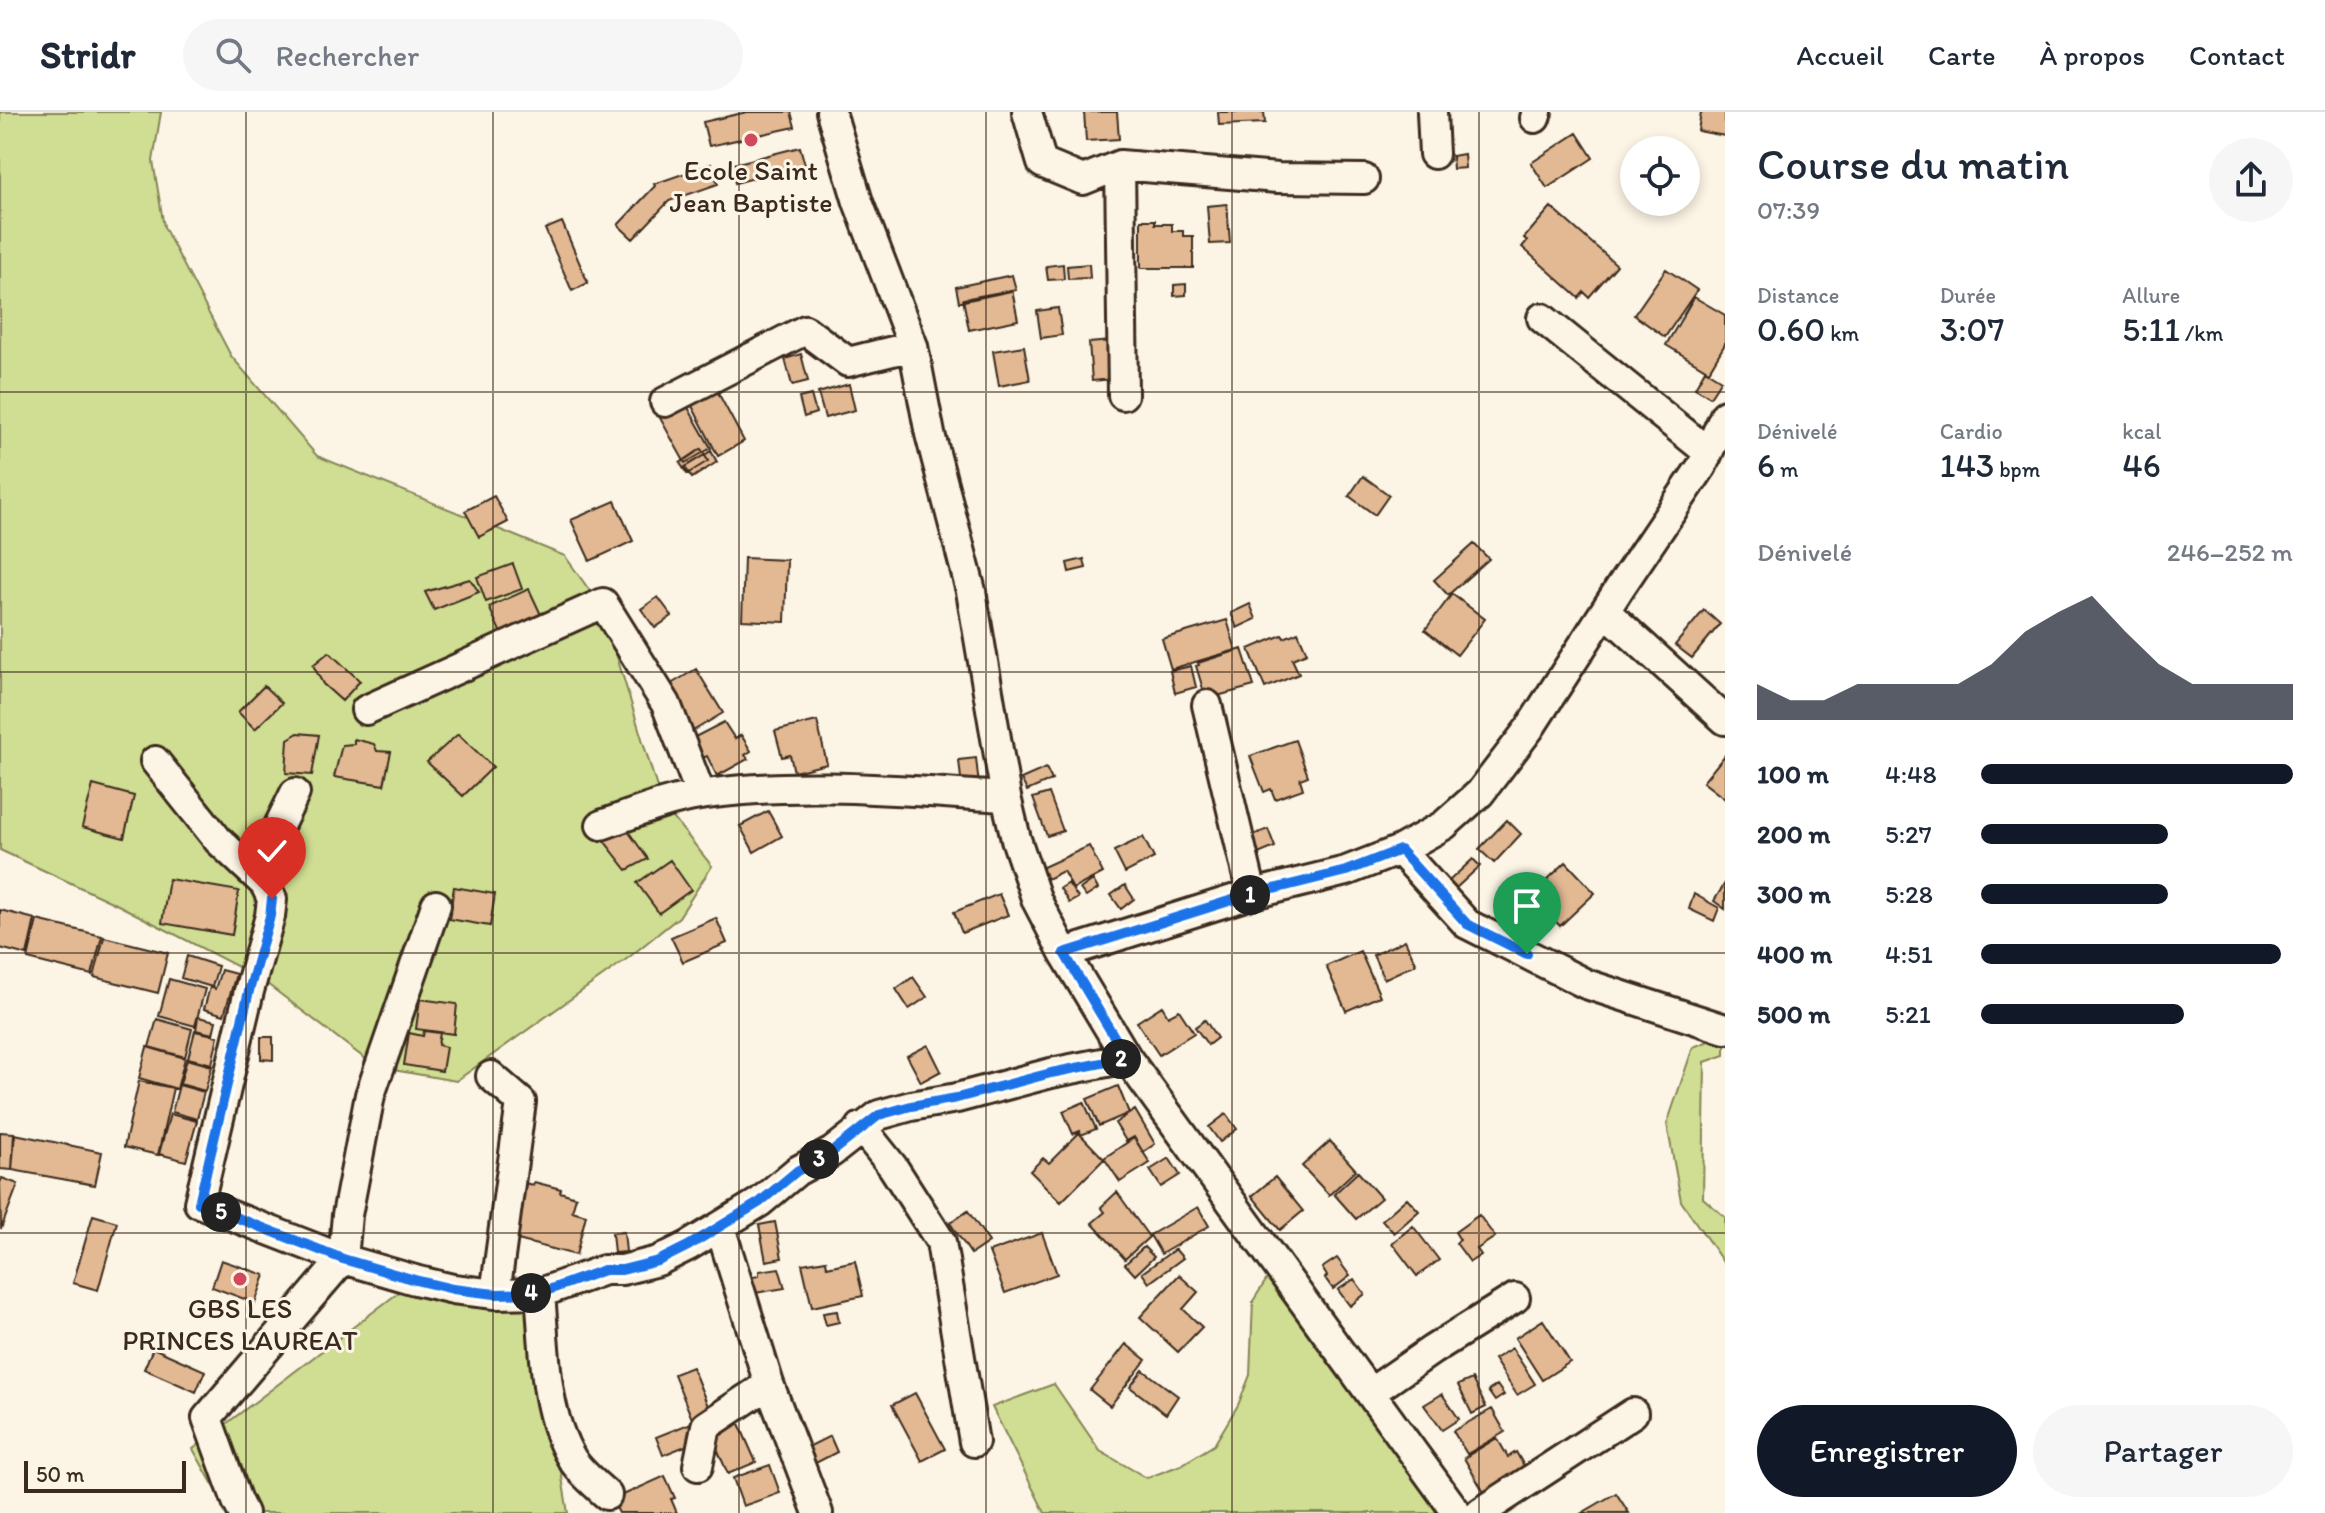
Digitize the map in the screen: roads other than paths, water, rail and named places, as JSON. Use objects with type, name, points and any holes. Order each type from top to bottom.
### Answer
[{"type":"street","points":[[1027,112],[1042,163],[1083,180],[1120,165],[1278,178],[1364,179]]},
{"type":"street","points":[[1432,112],[1434,154]]},
{"type":"street","points":[[838,114],[858,202],[913,346],[930,434],[971,591],[1006,797],[1016,839],[1037,901],[1064,953],[1127,1058],[1457,1513]]},
{"type":"street","points":[[1120,165],[1123,395]]},
{"type":"street","points":[[1542,318],[1708,452]]},
{"type":"street","points":[[665,402],[805,330],[848,362],[913,346]]},
{"type":"street","points":[[1064,953],[1252,894],[1346,871],[1400,850],[1444,825],[1480,793],[1529,729],[1686,489],[1725,415]]},
{"type":"street","points":[[366,710],[603,603],[666,704],[701,795]]},
{"type":"street","points":[[1605,611],[1725,720]]},
{"type":"street","points":[[1207,705],[1252,894]]},
{"type":"street","points":[[155,761],[218,840],[265,884],[272,899],[199,1203],[343,1259],[453,1289],[495,1294],[540,1293],[604,1270],[622,1270],[658,1261],[760,1202],[797,1171],[832,1152],[879,1115],[1051,1073],[1127,1058]]},
{"type":"street","points":[[601,825],[701,795],[764,790],[844,788],[1006,797]]},
{"type":"street","points":[[265,884],[270,844],[295,793]]},
{"type":"street","points":[[1400,850],[1467,924],[1586,984],[1725,1029]]},
{"type":"street","points":[[243,1513],[207,1418],[343,1259],[347,1215],[370,1095],[436,905]]},
{"type":"street","points":[[491,1076],[521,1102],[495,1294]]},
{"type":"street","points":[[861,1127],[893,1167],[941,1242],[974,1442]]},
{"type":"street","points":[[720,1227],[769,1384],[818,1513]]},
{"type":"street","points":[[540,1293],[549,1392],[563,1441],[573,1461],[607,1495]]},
{"type":"street","points":[[1370,1393],[1515,1298]]},
{"type":"street","points":[[698,1466],[706,1426],[769,1384]]},
{"type":"street","points":[[1480,1513],[1633,1413]]},
{"type":"place","name":"Ecole Saint Jean Baptiste","points":[[751,140]]},
{"type":"place","name":"GBS LES PRINCES LAUREAT","points":[[240,1279]]}]
